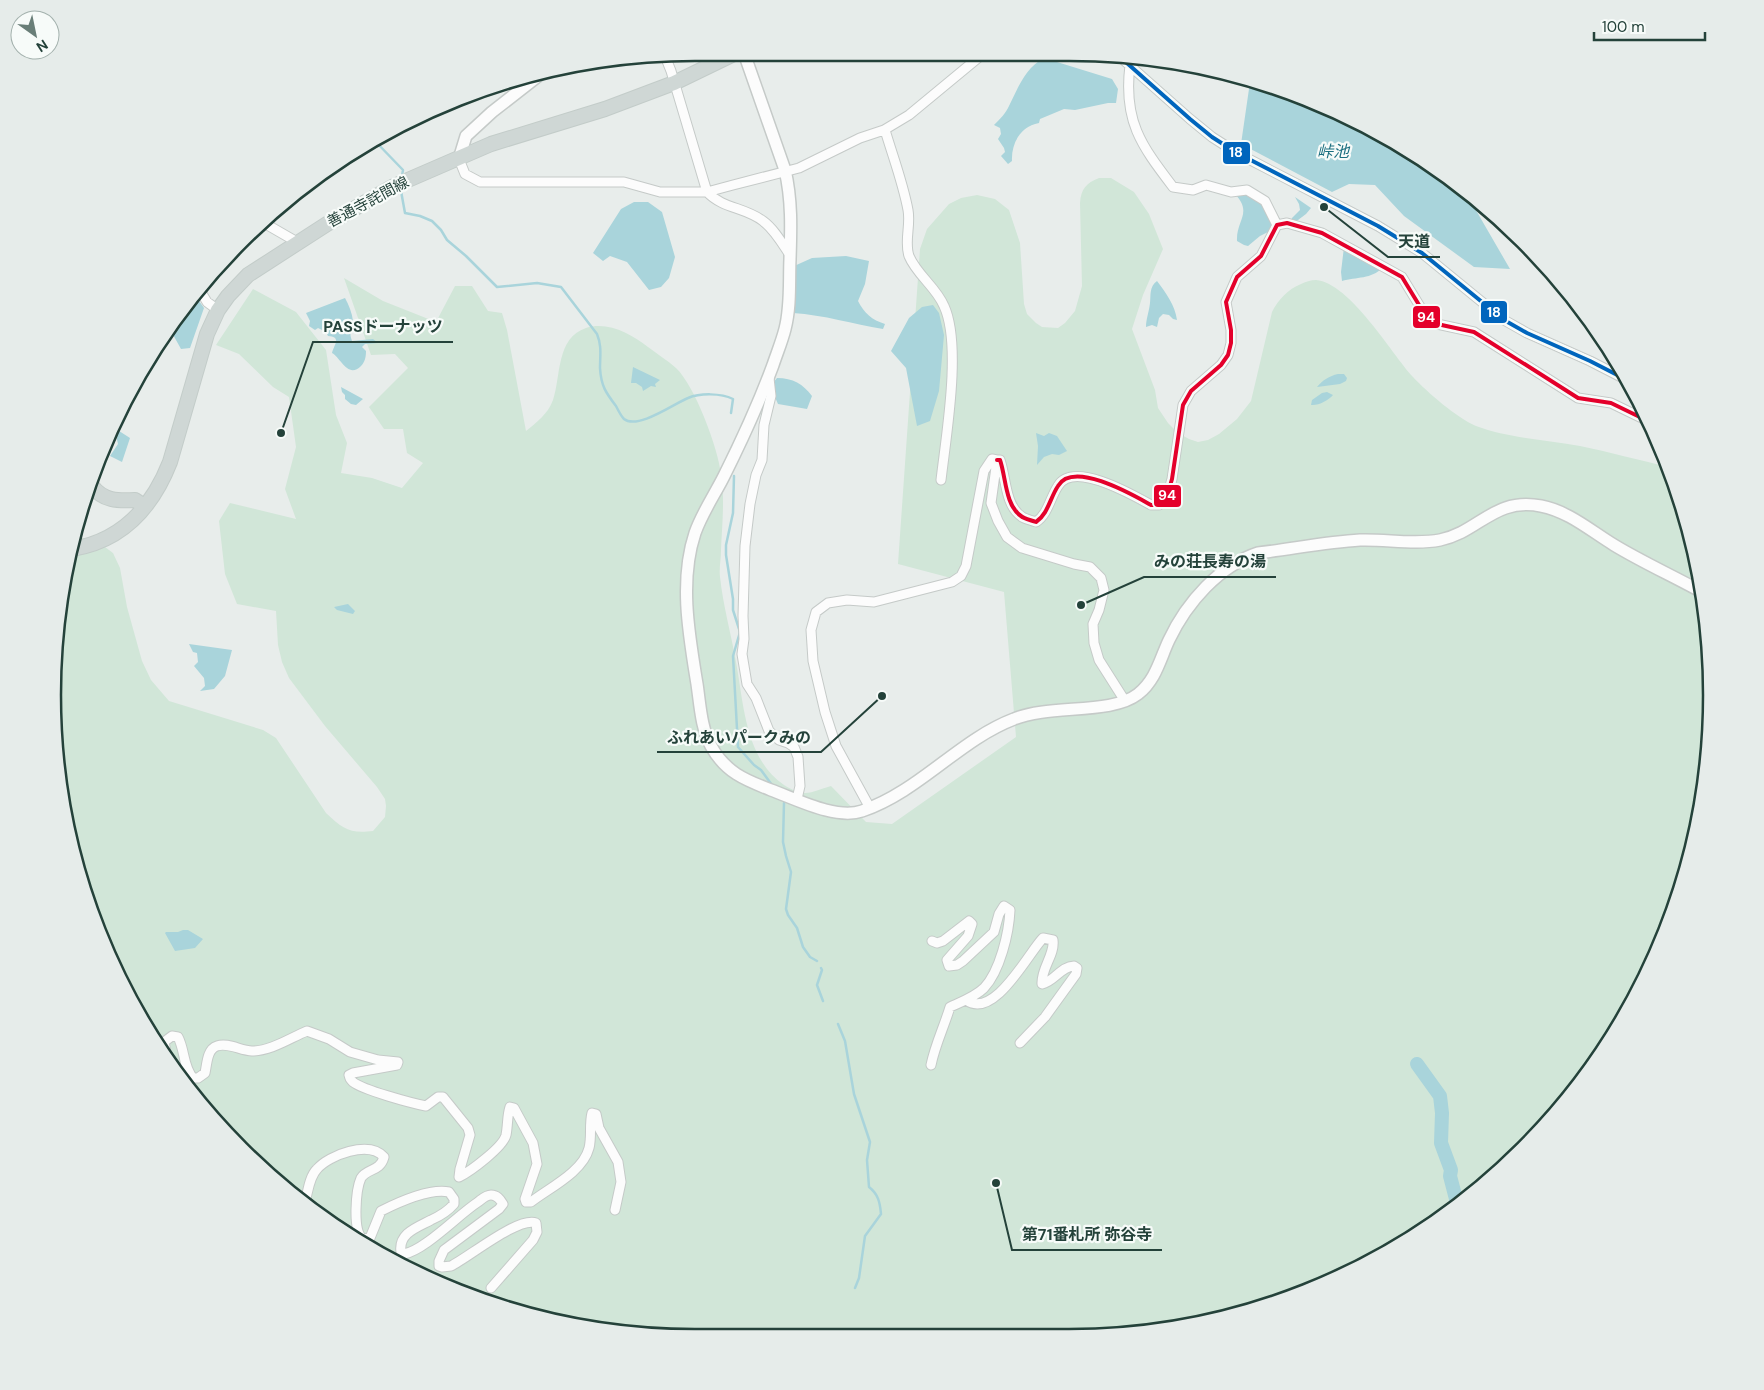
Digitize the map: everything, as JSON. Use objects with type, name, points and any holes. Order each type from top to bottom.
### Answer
[{"type":"main road","name":"善通寺詫間線","points":[[79,548],[111,537],[124,528],[154,494],[170,462],[207,334],[218,310],[228,296],[248,275],[296,242],[394,186],[491,144],[605,108],[674,83],[719,61]]},
{"type":"main road","points":[[95,491],[97,494],[115,501],[135,500],[144,506]]},
{"type":"street","points":[[747,61],[785,170],[790,200],[792,228],[788,315],[785,331],[769,376],[744,438],[696,532],[688,571],[687,602],[690,637],[705,732],[712,748],[724,765],[742,779],[836,812],[851,813],[884,802],[926,776],[976,738],[1015,718],[1038,712],[1093,707],[1124,701],[1140,693],[1156,674],[1170,638],[1182,617],[1198,596],[1224,571],[1246,557],[1258,553],[1360,540],[1427,542],[1441,540],[1513,505],[1526,504],[1559,510],[1616,547],[1693,588]]},
{"type":"street","points":[[528,84],[492,112],[466,136],[459,159],[465,174],[480,182],[624,182],[660,192],[707,192],[785,170],[799,168],[860,138],[885,130],[909,115],[975,61]]},
{"type":"street","points":[[668,62],[707,192],[722,204],[754,215],[763,221],[790,255]]},
{"type":"street","points":[[1130,65],[1128,103],[1132,122],[1139,138],[1173,187],[1193,190],[1206,186],[1231,192],[1247,190],[1265,201],[1277,225]]},
{"type":"street","points":[[1130,65],[1190,120],[1237,153],[1385,230],[1422,254],[1504,320],[1527,333],[1616,375]]},
{"type":"street","points":[[885,130],[909,213],[909,255],[944,306],[951,335],[950,398],[941,480]]},
{"type":"street","points":[[1277,225],[1287,223],[1322,232],[1402,277],[1427,318],[1437,324],[1474,332],[1578,398],[1611,403],[1637,416]]},
{"type":"street","points":[[870,808],[836,746],[825,712],[813,661],[811,630],[816,612],[828,603],[847,600],[874,602],[952,582],[961,576],[966,566],[984,471],[992,459],[1000,460],[1007,493],[1013,508],[1021,516],[1036,522],[1043,518],[1058,484],[1064,479],[1071,478],[1105,482],[1151,504],[1159,505],[1166,500],[1172,479],[1183,405],[1191,391],[1221,365],[1228,355],[1231,343],[1231,330],[1226,302],[1237,277],[1261,256],[1277,225]]},
{"type":"street","points":[[269,226],[296,242]]},
{"type":"street","points":[[203,296],[206,302],[218,310]]},
{"type":"street","points":[[769,376],[770,396],[764,425],[762,460],[756,476],[750,504],[745,546],[744,639],[742,654],[746,684],[756,698],[769,731],[778,740],[794,747],[798,757],[800,786],[797,799]]},
{"type":"street","points":[[997,460],[991,503],[1007,537],[1022,548],[1090,567],[1102,578],[1104,590],[1093,624],[1094,643],[1100,660],[1124,701]]},
{"type":"street","points":[[931,1065],[950,1007],[966,1000],[984,987],[1001,958],[1010,922],[1010,910],[1004,906],[999,914],[994,932],[957,965],[949,966],[947,960],[968,936],[972,924],[969,921],[943,941],[937,943],[932,940]]},
{"type":"street","points":[[966,1000],[980,1003],[991,998],[1019,972],[1038,943],[1044,938],[1053,940],[1054,945],[1044,970],[1042,984],[1047,983],[1070,966],[1077,968],[1076,974],[1045,1017],[1020,1043]]},
{"type":"street","points":[[165,1042],[172,1036],[178,1038],[189,1074],[192,1078],[198,1078],[205,1073],[210,1052],[215,1046],[252,1051],[260,1050],[307,1031],[329,1039],[350,1052],[378,1060],[398,1062],[397,1065],[349,1075],[355,1084],[426,1106],[438,1097],[443,1097],[468,1128],[470,1135],[459,1177],[504,1142],[507,1133],[507,1116],[510,1107],[514,1108],[533,1143],[537,1164],[525,1200],[526,1202],[530,1202],[573,1172],[582,1163],[589,1149],[592,1113],[596,1114],[599,1128],[618,1162],[620,1182],[615,1210]]},
{"type":"street","points":[[307,1196],[317,1169],[337,1156],[365,1149],[381,1154],[384,1157],[380,1165],[365,1173],[362,1177],[356,1206],[357,1231]]},
{"type":"street","points":[[369,1238],[382,1211],[434,1191],[449,1192],[454,1199],[454,1204],[446,1212],[407,1233],[400,1243],[401,1252],[404,1254],[412,1252],[487,1196],[498,1197],[503,1204],[499,1209],[444,1250],[439,1261],[439,1266],[451,1266],[514,1226],[527,1221],[536,1223],[537,1232],[533,1240],[491,1288]]},
{"type":"green space","points":[[1099,178],[1111,178],[1134,192],[1149,214],[1163,249],[1143,295],[1132,329],[1155,390],[1158,408],[1168,423],[1178,433],[1189,439],[1198,442],[1208,440],[1219,434],[1237,419],[1251,401],[1274,308],[1284,295],[1296,286],[1316,280],[1329,284],[1356,306],[1413,377],[1443,404],[1468,422],[1501,433],[1580,446],[1660,465],[1681,531],[1691,571],[1697,612],[1703,695],[1697,778],[1691,819],[1681,859],[1655,938],[1618,1012],[1572,1081],[1517,1143],[1487,1171],[1455,1198],[1386,1244],[1312,1281],[1273,1295],[1193,1317],[1110,1327],[1069,1329],[695,1329],[612,1323],[571,1317],[491,1295],[452,1281],[378,1244],[309,1198],[247,1143],[219,1113],[192,1081],[146,1012],[109,938],[95,899],[73,819],[63,736],[61,695],[67,612],[73,571],[81,538],[86,538],[101,544],[113,553],[120,568],[127,607],[142,661],[151,680],[169,701],[263,730],[276,738],[326,813],[342,827],[358,832],[373,831],[385,817],[385,799],[377,787],[325,726],[289,678],[282,662],[278,645],[276,611],[237,604],[225,574],[219,521],[230,503],[296,519],[285,489],[296,447],[289,397],[273,387],[239,354],[216,345],[253,289],[296,312],[326,350],[336,415],[347,443],[341,473],[372,478],[402,488],[423,463],[407,453],[403,429],[384,429],[369,407],[408,368],[395,354],[371,355],[344,278],[383,301],[436,322],[455,286],[472,286],[488,311],[502,313],[507,330],[526,431],[541,418],[551,405],[561,359],[569,340],[576,333],[586,328],[603,326],[627,333],[673,365],[691,388],[710,434],[719,463],[723,502],[720,577],[744,713],[754,746],[771,774],[789,788],[805,793],[831,786],[866,822],[892,824],[1016,737],[1004,592],[898,564],[920,249],[927,229],[949,204],[961,198],[977,195],[995,199],[1009,210],[1020,243],[1024,304],[1027,314],[1042,327],[1058,328],[1075,311],[1082,286],[1080,203],[1083,190],[1091,182]]},
{"type":"water","points":[[1054,61],[1112,79],[1118,89],[1116,103],[1075,110],[1064,109],[1040,119],[1039,123],[1027,128],[1018,136],[1013,148],[1012,161],[1008,164],[1001,156],[1005,152],[998,139],[1001,134],[1000,128],[994,125],[1006,111],[1027,73],[1037,62]]},
{"type":"water","name":"峠池","points":[[1249,88],[1312,109],[1386,146],[1455,192],[1475,209],[1510,269],[1474,267],[1404,216],[1375,185],[1349,184],[1332,192],[1241,144]]},
{"type":"water","points":[[1244,193],[1262,202],[1272,221],[1270,231],[1260,236],[1248,246],[1237,241],[1243,206],[1235,194]]},
{"type":"water","points":[[1295,197],[1311,208],[1294,223],[1291,222],[1292,218],[1300,210]]},
{"type":"water","points":[[634,202],[648,202],[662,212],[675,257],[669,278],[661,287],[649,290],[627,262],[610,256],[603,261],[593,253],[621,209]]},
{"type":"water","points":[[1344,247],[1382,268],[1369,276],[1342,281],[1341,272]]},
{"type":"water","points":[[846,256],[869,261],[865,284],[858,301],[869,316],[885,324],[883,329],[793,313],[792,267],[812,258]]},
{"type":"water","points":[[1157,281],[1172,304],[1177,320],[1163,314],[1159,318],[1157,327],[1152,325],[1146,327],[1152,288]]},
{"type":"water","points":[[345,298],[353,318],[350,335],[352,341],[373,339],[378,343],[365,344],[362,347],[366,351],[364,361],[361,366],[352,370],[348,369],[332,353],[336,342],[335,338],[328,336],[326,332],[318,328],[315,330],[309,326],[310,321],[306,313]]},
{"type":"water","points":[[199,301],[204,308],[190,348],[181,349],[173,335]]},
{"type":"water","points":[[933,305],[939,313],[944,335],[939,391],[930,421],[917,426],[906,368],[891,351],[909,318],[922,307]]},
{"type":"water","points":[[633,367],[660,380],[655,384],[656,387],[651,386],[643,391],[642,387],[636,383],[631,383]]},
{"type":"water","points":[[1338,374],[1344,374],[1347,378],[1346,381],[1340,384],[1317,387],[1326,379]]},
{"type":"water","points":[[777,378],[793,381],[809,392],[812,396],[807,409],[778,404],[772,388]]},
{"type":"water","points":[[341,387],[363,399],[356,405],[351,404],[345,399]]},
{"type":"water","points":[[1327,392],[1333,395],[1317,405],[1311,405],[1312,400]]},
{"type":"water","points":[[119,431],[130,438],[122,462],[110,456],[118,444],[116,437]]},
{"type":"water","points":[[1036,433],[1044,436],[1049,433],[1057,436],[1067,451],[1059,455],[1052,454],[1044,457],[1037,465],[1038,446]]},
{"type":"water","points":[[348,604],[355,611],[353,614],[337,610],[334,607]]},
{"type":"water","points":[[189,644],[232,650],[225,676],[214,689],[200,691],[205,686],[204,678],[194,666],[198,662],[197,653],[193,652]]},
{"type":"water","points":[[188,930],[203,939],[195,948],[175,951],[165,933]]},
{"type":"waterway","points":[[379,145],[403,170],[402,176]]},
{"type":"waterway","points":[[401,191],[405,213],[432,221],[447,240],[497,287],[537,283],[561,287],[599,338],[600,368],[603,385],[624,419],[630,421],[647,419],[688,398],[704,395],[717,395],[733,399],[731,413]]},
{"type":"waterway","points":[[734,476],[733,513],[726,545],[726,555],[733,610],[740,632],[733,656],[738,747],[761,770],[772,785]]},
{"type":"waterway","points":[[784,803],[783,842],[791,872],[786,909],[797,928],[803,947],[810,957],[817,961]]},
{"type":"waterway","points":[[821,968],[817,985],[823,1001]]},
{"type":"waterway","points":[[838,1024],[845,1041],[854,1094],[870,1142],[867,1160],[869,1187],[875,1192],[881,1214],[865,1236],[859,1278],[855,1288]]},
{"type":"waterway","points":[[1417,1064],[1440,1096],[1442,1113],[1441,1143],[1451,1170],[1450,1176],[1456,1197]]},
{"type":"transit line","name":"18","points":[[1129,65],[1212,137],[1237,153],[1378,226],[1422,253],[1504,320],[1527,333],[1616,374]]},
{"type":"transit line","name":"94","points":[[997,460],[1000,460],[1012,505],[1022,517],[1036,522],[1046,510],[1058,486],[1066,479],[1076,477],[1103,482],[1151,505],[1159,505],[1166,500],[1172,479],[1183,405],[1191,391],[1221,365],[1228,355],[1231,343],[1231,330],[1226,302],[1237,277],[1261,256],[1277,225],[1287,223],[1322,233],[1402,277],[1427,318],[1437,324],[1474,332],[1578,398],[1611,403],[1637,416]]},
{"type":"place","name":"天道","points":[[1324,207]]},
{"type":"place","name":"PASSドーナッツ","points":[[281,433]]},
{"type":"place","name":"みの荘長寿の湯","points":[[1081,605]]},
{"type":"place","name":"ふれあいパークみの","points":[[882,696]]},
{"type":"place","name":"第71番札所 弥谷寺","points":[[996,1183]]}]
